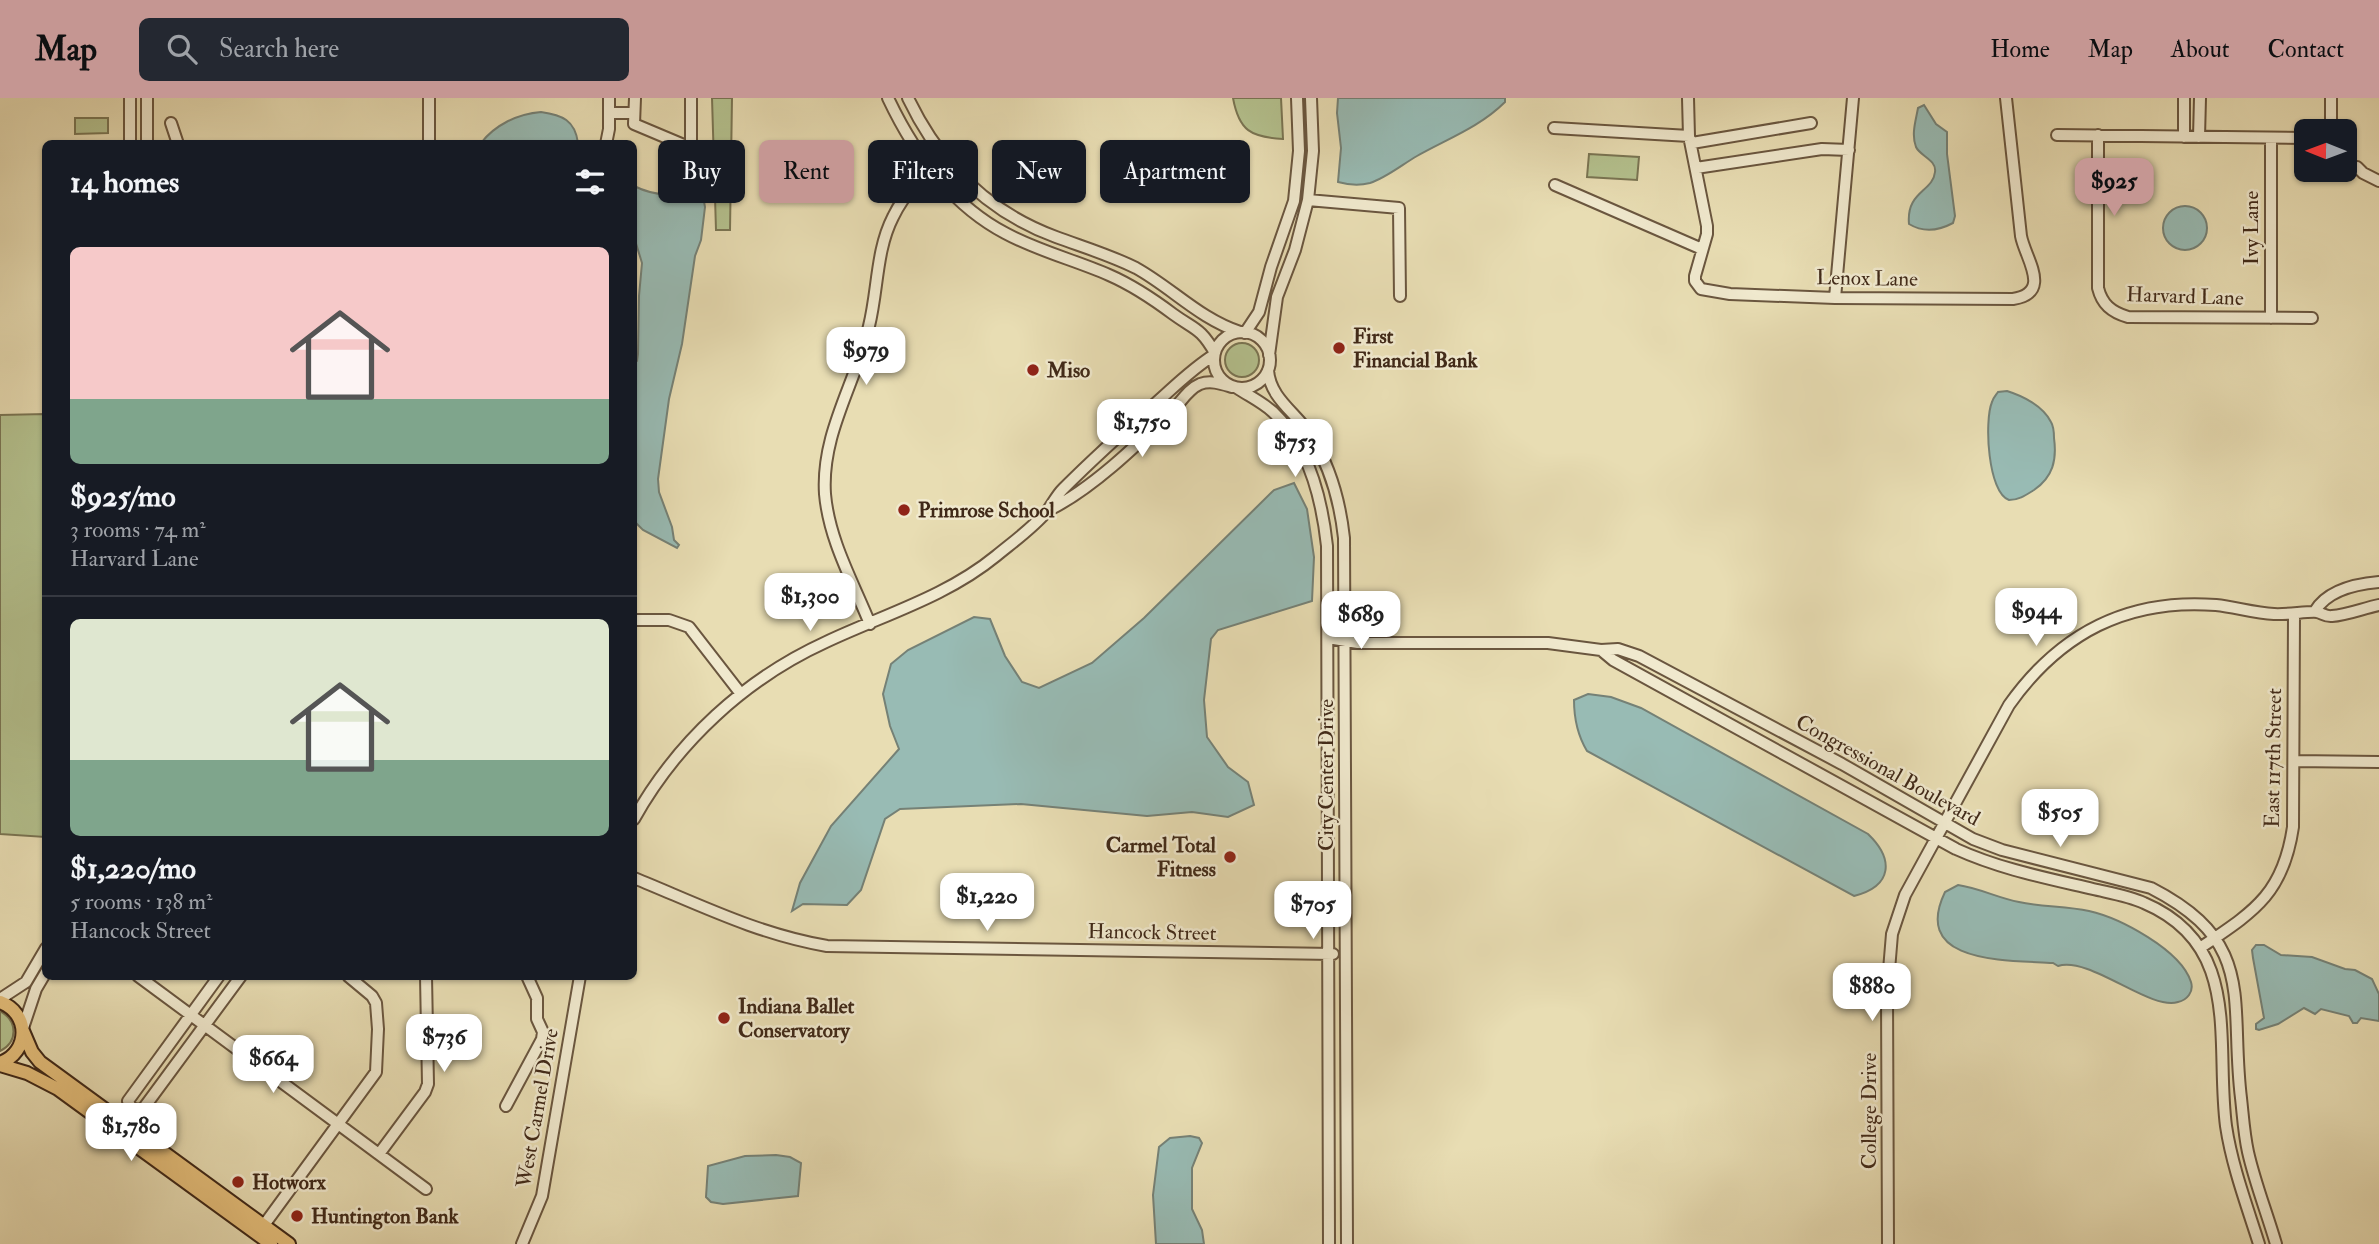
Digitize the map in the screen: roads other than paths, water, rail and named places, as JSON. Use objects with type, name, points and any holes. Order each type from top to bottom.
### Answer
[{"type":"main road","points":[[0,1001],[14,1010],[30,1047],[40,1062],[289,1244]]},
{"type":"main road","points":[[0,1064],[16,1052],[22,1042],[23,1029]]},
{"type":"main road","points":[[0,1064],[27,1073],[58,1089],[271,1244]]},
{"type":"street","points":[[130,98],[130,140]]},
{"type":"street","points":[[147,98],[147,140]]},
{"type":"street","points":[[429,98],[429,140]]},
{"type":"street","points":[[606,140],[609,98]]},
{"type":"street","points":[[635,98],[634,124],[691,148],[691,98]]},
{"type":"street","points":[[888,98],[911,140]]},
{"type":"street","points":[[908,98],[933,140]]},
{"type":"street","points":[[637,814],[651,790],[686,746],[741,694],[824,642],[921,601],[963,579],[994,558],[1047,511],[1060,492],[1114,440],[1214,354],[1223,340],[1242,332],[1259,312],[1294,201],[1300,151],[1297,98]]},
{"type":"street","points":[[1047,511],[1069,501],[1097,478],[1195,387],[1209,383],[1246,388],[1258,383],[1268,370],[1277,297],[1298,240],[1308,200],[1313,151],[1311,98]]},
{"type":"street","name":"Lenox Lane","points":[[1688,98],[1690,139],[1707,226],[1695,281],[1706,292],[1835,298],[2013,299],[2024,296],[2031,290],[2035,273],[2023,248],[2021,236],[2006,98]]},
{"type":"street","points":[[1835,298],[1853,98]]},
{"type":"street","points":[[2184,98],[2184,137]]},
{"type":"street","points":[[2199,137],[2200,98]]},
{"type":"street","points":[[2331,98],[2331,119]]},
{"type":"street","points":[[609,113],[634,113]]},
{"type":"street","points":[[171,123],[177,140]]},
{"type":"street","points":[[1554,128],[1690,139],[1811,123]]},
{"type":"street","points":[[2057,135],[2294,138]]},
{"type":"street","name":"Harvard Lane","points":[[2098,135],[2098,288],[2101,300],[2118,314],[2128,317],[2312,318]]},
{"type":"street","name":"Ivy Lane","points":[[2271,138],[2271,318]]},
{"type":"street","points":[[1696,168],[1822,149],[1849,150]]},
{"type":"street","points":[[2357,167],[2379,181]]},
{"type":"street","points":[[1555,185],[1702,249]]},
{"type":"street","points":[[978,192],[1013,217],[1054,237],[1103,253],[1155,279],[1203,316],[1259,338],[1269,355]]},
{"type":"street","points":[[1308,200],[1399,208],[1399,296]]},
{"type":"street","points":[[870,624],[841,555],[828,513],[826,456],[869,328],[884,241],[901,203]]},
{"type":"street","points":[[963,203],[986,221],[1022,242],[1112,276],[1140,291],[1200,331],[1214,354],[1216,372],[1221,380],[1235,387]]},
{"type":"street","name":"City Center Drive","points":[[1268,370],[1274,392],[1306,427],[1316,443],[1334,488],[1344,538],[1347,1244]]},
{"type":"street","name":"City Center Drive","points":[[1235,387],[1262,403],[1285,425],[1302,454],[1313,481],[1327,546],[1329,1244]]},
{"type":"street","points":[[2379,582],[2357,586],[2322,599],[2315,611],[2330,617],[2379,605]]},
{"type":"street","name":"College Drive","points":[[1888,1244],[1889,950],[1905,895],[2009,705],[2040,665],[2071,640],[2112,618],[2166,605],[2218,605],[2294,615],[2315,611]]},
{"type":"street","name":"East 117th Street","points":[[2200,948],[2241,921],[2265,899],[2283,870],[2288,855],[2293,827],[2294,615]]},
{"type":"street","points":[[637,620],[669,620],[689,627],[741,694]]},
{"type":"street","name":"Congressional Boulevard","points":[[1328,638],[1358,643],[1548,643],[1601,650],[1618,649],[1639,656],[1842,764],[1973,839],[2002,850],[2151,888],[2173,899],[2216,937],[2225,956],[2236,995],[2240,1094],[2248,1152],[2276,1244]]},
{"type":"street","name":"Congressional Boulevard","points":[[1601,650],[1613,660],[1819,772],[1831,782],[1935,839],[1989,864],[2144,902],[2192,936],[2211,970],[2219,994],[2226,1127],[2259,1244]]},
{"type":"street","points":[[2294,761],[2379,762]]},
{"type":"street","name":"Hancock Street","points":[[637,879],[758,929],[788,939],[827,946],[1346,954]]},
{"type":"street","points":[[0,1001],[26,982],[42,955]]},
{"type":"street","points":[[23,1029],[42,979]]},
{"type":"street","points":[[132,1110],[128,1101],[216,980]]},
{"type":"street","points":[[123,1122],[132,1110],[143,1109],[238,980]]},
{"type":"street","points":[[264,1225],[376,1072],[376,1004],[372,996],[353,980]]},
{"type":"street","points":[[379,1154],[425,1092],[428,1084],[426,980]]},
{"type":"street","points":[[506,1106],[542,1039],[543,1032],[537,1018],[537,998],[529,980]]},
{"type":"street","name":"West Carmel Drive","points":[[522,1244],[534,1219],[544,1187],[579,980]]},
{"type":"street","points":[[154,981],[190,1015],[426,1189]]},
{"type":"water","points":[[1338,98],[1505,98],[1505,102],[1474,126],[1382,178],[1354,185],[1338,182],[1341,148]]},
{"type":"water","points":[[1924,105],[1936,124],[1947,132],[1955,216],[1953,223],[1931,230],[1909,224],[1909,213],[1915,198],[1930,184],[1935,172],[1931,161],[1916,147],[1914,137],[1918,108]]},
{"type":"water","points":[[541,112],[566,120],[574,129],[577,140],[484,140],[507,122],[523,115]]},
{"type":"water","points":[[637,187],[658,193],[658,203],[704,203],[701,240],[695,256],[682,344],[669,399],[658,479],[659,492],[674,540],[679,545],[677,548],[637,524],[639,296],[642,263],[637,247]]},
{"type":"water","points":[[2185,206],[2201,212],[2207,228],[2201,244],[2185,250],[2169,244],[2163,228],[2169,212]]},
{"type":"water","points":[[2007,391],[2026,399],[2043,411],[2053,426],[2055,446],[2054,461],[2046,479],[2034,490],[2009,500],[2002,495],[1996,484],[1988,440],[1992,401],[1998,392]]},
{"type":"water","points":[[1294,483],[1307,509],[1314,557],[1312,601],[1218,630],[1211,639],[1204,700],[1207,737],[1228,767],[1248,782],[1254,805],[1228,817],[1192,812],[1147,816],[1021,804],[900,809],[885,819],[861,890],[847,905],[803,904],[792,911],[800,883],[831,826],[899,749],[890,726],[883,694],[891,664],[908,650],[974,617],[990,619],[1005,656],[1022,682],[1039,688],[1092,663],[1144,618],[1274,490]]},
{"type":"water","points":[[1588,694],[1611,697],[1641,708],[1868,834],[1876,843],[1885,862],[1882,879],[1876,886],[1854,896],[1587,751],[1577,726],[1574,700]]},
{"type":"water","points":[[1958,885],[2019,902],[2089,911],[2117,921],[2148,937],[2175,958],[2191,982],[2191,992],[2181,1001],[2166,1003],[2136,992],[2103,975],[2071,965],[2058,966],[2053,963],[2013,961],[1969,954],[1952,946],[1941,933],[1938,916],[1945,892]]},
{"type":"water","points":[[2256,945],[2264,945],[2281,955],[2312,957],[2355,970],[2372,979],[2379,994],[2379,1021],[2361,1018],[2357,1023],[2353,1023],[2349,1016],[2321,1009],[2315,1014],[2304,1008],[2278,1024],[2256,1029],[2256,1024],[2264,1018],[2252,950]]},
{"type":"water","points":[[1170,1138],[1199,1138],[1202,1143],[1192,1168],[1192,1209],[1202,1230],[1204,1244],[1156,1244],[1153,1195],[1159,1147]]},
{"type":"water","points":[[745,1156],[790,1157],[801,1163],[798,1196],[723,1204],[711,1202],[706,1197],[708,1166]]},
{"type":"place","name":"First Financial Bank","points":[[1339,348]]},
{"type":"place","name":"Miso","points":[[1033,370]]},
{"type":"place","name":"Primrose School","points":[[904,510]]},
{"type":"place","name":"Carmel Total Fitness","points":[[1230,857]]},
{"type":"place","name":"Indiana Ballet Conservatory","points":[[724,1018]]},
{"type":"place","name":"Hotworx","points":[[238,1182]]},
{"type":"place","name":"Huntington Bank","points":[[297,1216]]}]
